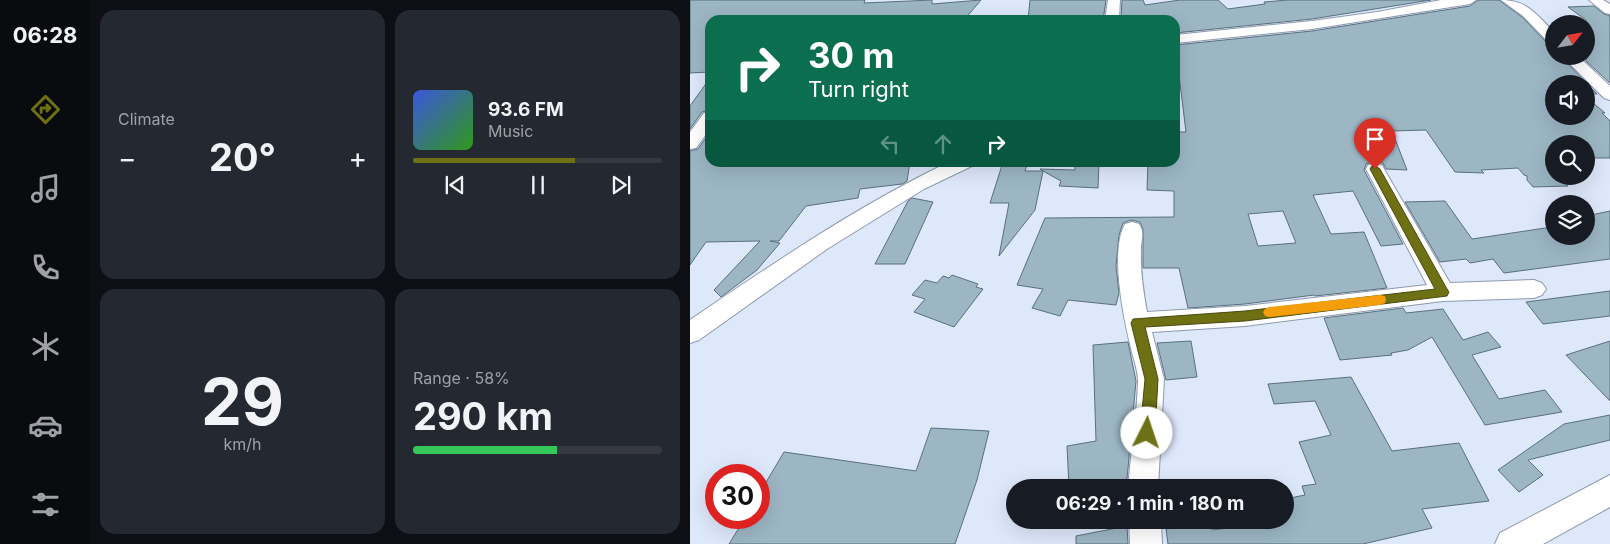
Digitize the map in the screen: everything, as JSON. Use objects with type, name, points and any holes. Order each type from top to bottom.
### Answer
[{"type":"street","points":[[1112,15],[1114,0]]},
{"type":"street","points":[[1180,38],[1312,25],[1470,0]]},
{"type":"street","points":[[1507,0],[1528,13],[1545,31]]},
{"type":"street","points":[[1595,0],[1610,10]]},
{"type":"street","points":[[1578,65],[1610,95]]},
{"type":"street","points":[[690,144],[705,124]]},
{"type":"street","points":[[690,333],[819,243],[917,185],[955,167]]},
{"type":"street","points":[[1375,169],[1443,292]]},
{"type":"street","points":[[1132,229],[1129,269],[1137,323],[1151,379],[1144,479]]},
{"type":"street","points":[[1137,323],[1245,316],[1443,292],[1534,289]]},
{"type":"street","points":[[1511,544],[1610,490]]},
{"type":"street","points":[[1145,529],[1146,544]]},
{"type":"building","points":[[690,0],[865,0],[864,3],[932,0],[932,4],[981,0],[968,15],[705,15],[705,72],[690,73]]},
{"type":"building","points":[[1030,0],[1106,0],[1104,15],[1028,15]]},
{"type":"building","points":[[1122,0],[1143,0],[1145,5],[1180,0],[1218,0],[1228,9],[1265,4],[1264,2],[1288,0],[1431,0],[1312,19],[1180,32],[1180,15],[1121,15]]},
{"type":"building","points":[[1478,0],[1499,0],[1522,17],[1545,41],[1545,65],[1569,65],[1578,75],[1545,75],[1545,125],[1595,125],[1595,105],[1605,113],[1602,113],[1610,121],[1610,158],[1595,158],[1595,135],[1545,135],[1545,185],[1568,186],[1533,187],[1527,180],[1527,176],[1518,168],[1481,170],[1484,173],[1455,172],[1426,130],[1392,131],[1407,170],[1386,169],[1383,163],[1374,161],[1366,164],[1364,170],[1403,244],[1381,246],[1353,191],[1313,195],[1331,234],[1364,232],[1387,288],[1245,304],[1188,308],[1179,268],[1143,268],[1143,229],[1140,222],[1131,220],[1123,223],[1119,235],[1116,266],[1119,293],[1116,305],[1068,300],[1060,316],[1032,308],[1043,289],[1017,285],[1045,218],[1174,217],[1174,191],[1147,190],[1148,167],[1180,167],[1180,132],[1186,132],[1180,83],[1180,44],[1312,31],[1470,6]],"holes":[[[1283,211],[1296,243],[1258,246],[1248,214]]]},
{"type":"building","points":[[1594,6],[1610,16],[1610,83],[1590,65],[1595,65],[1595,15],[1579,15],[1568,7]]},
{"type":"building","points":[[705,85],[705,111],[702,112],[690,129],[690,106]]},
{"type":"building","points":[[705,139],[705,167],[909,167],[907,181],[902,184],[860,189],[858,198],[806,206],[779,241],[770,241],[780,243],[757,270],[721,297],[714,290],[760,241],[706,242],[690,265],[690,151],[698,149]]},
{"type":"building","points":[[1001,167],[1026,167],[1025,171],[1043,171],[1035,210],[999,256],[1009,203],[990,203]]},
{"type":"building","points":[[1075,167],[1099,167],[1098,188],[1059,186],[1061,181],[1040,169],[1075,170]]},
{"type":"building","points":[[912,198],[933,202],[905,264],[875,264],[908,201]]},
{"type":"building","points":[[1445,201],[1472,239],[1545,228],[1545,245],[1595,245],[1595,214],[1610,211],[1610,259],[1504,273],[1493,259],[1470,263],[1466,259],[1440,262],[1405,202]]},
{"type":"building","points":[[952,275],[978,284],[976,287],[983,289],[954,327],[914,312],[925,299],[912,295],[925,280],[937,283],[943,276],[949,278]]},
{"type":"building","points":[[1610,291],[1610,316],[1543,324],[1526,302]]},
{"type":"building","points":[[1403,308],[1406,313],[1443,309],[1463,340],[1488,332],[1501,347],[1472,355],[1499,399],[1545,390],[1562,412],[1485,425],[1432,337],[1408,350],[1391,353],[1392,355],[1340,360],[1324,318]]},
{"type":"building","points":[[1191,341],[1197,377],[1166,380],[1157,343]]},
{"type":"building","points":[[1610,341],[1610,401],[1566,355]]},
{"type":"building","points":[[1128,342],[1136,381],[1127,479],[1069,479],[1067,446],[1096,441],[1093,345]]},
{"type":"building","points":[[1351,377],[1392,451],[1459,443],[1489,501],[1422,509],[1432,528],[1363,544],[1168,544],[1166,529],[1294,529],[1294,497],[1305,495],[1302,486],[1316,484],[1299,442],[1331,435],[1315,401],[1274,404],[1268,384]]},
{"type":"building","points":[[1610,415],[1610,440],[1528,460],[1543,475],[1519,492],[1498,470],[1564,424]]},
{"type":"building","points":[[931,428],[989,431],[977,480],[955,544],[729,544],[738,529],[770,529],[770,476],[784,452],[916,471]]},
{"type":"building","points":[[1112,529],[1127,529],[1128,544],[1076,544],[1076,536]]},
{"type":"slow traffic","points":[[1269,312],[1380,300]]},
{"type":"route","points":[[1147,433],[1151,379],[1137,323],[1245,316],[1443,292],[1375,169]]}]
